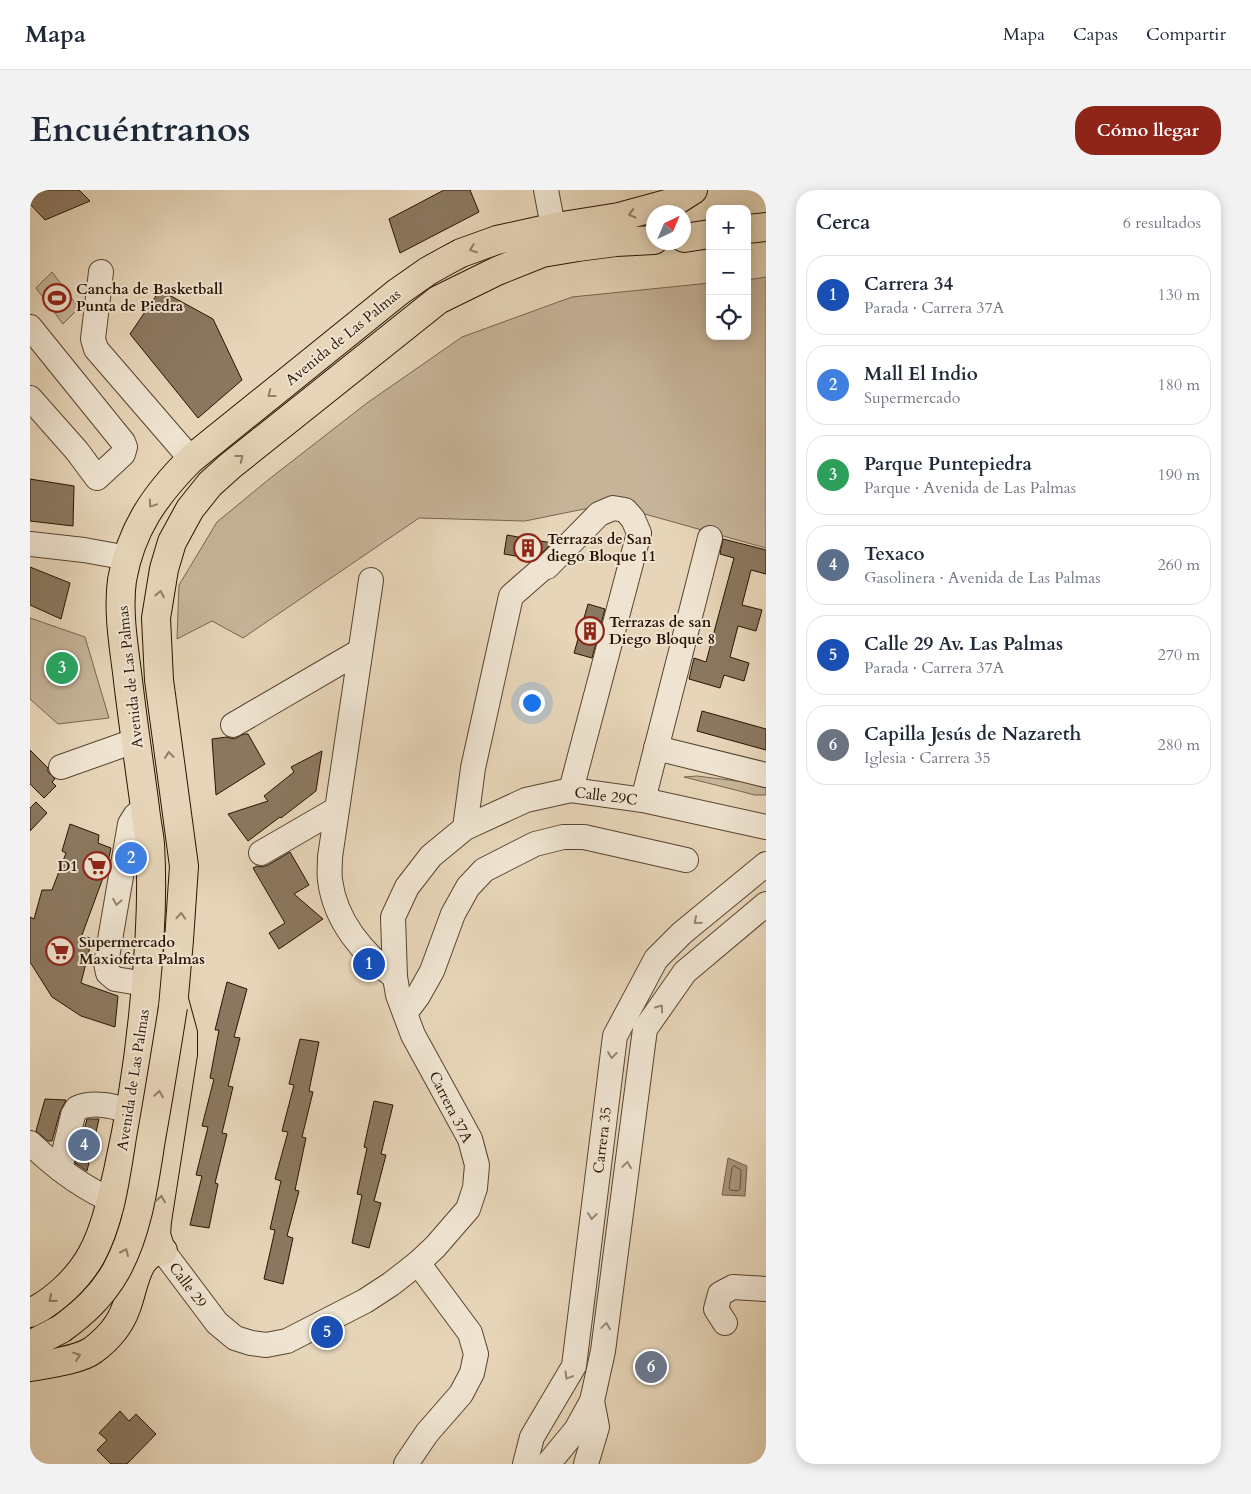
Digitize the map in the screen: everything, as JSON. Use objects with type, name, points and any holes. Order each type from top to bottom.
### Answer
[{"type":"main road","name":"Avenida de Las Palmas","points":[[30,1313],[48,1303],[72,1282],[91,1255],[106,1223],[125,1140],[139,1057],[149,952],[152,880],[150,842],[123,641],[121,600],[122,580],[132,544],[143,518],[169,481],[191,459],[398,292],[428,271],[461,253],[497,240],[556,227],[619,217],[674,202],[693,190]]},
{"type":"main road","points":[[691,237],[706,235]]},
{"type":"main road","name":"Avenida de Las Palmas","points":[[30,1344],[61,1329],[97,1298],[116,1272],[130,1239],[143,1190],[174,1004],[184,866],[160,680],[156,618],[164,568],[172,542],[190,509],[210,484],[230,466],[438,300],[497,271],[542,253],[616,242],[646,240]]},
{"type":"main road","points":[[30,1367],[69,1359],[91,1352],[110,1336],[126,1307],[142,1262],[146,1256],[161,1249],[156,1235],[157,1221],[183,1054],[183,1033],[174,1004]]},
{"type":"main road","points":[[72,1282],[93,1282],[112,1292],[126,1307]]},
{"type":"street","points":[[546,190],[551,216],[556,227]]},
{"type":"street","points":[[101,272],[93,339],[96,349],[191,459]]},
{"type":"street","points":[[30,327],[123,442],[125,447],[123,454],[97,478],[77,451],[30,398]]},
{"type":"street","points":[[465,828],[473,768],[511,596],[547,566],[599,514],[613,508],[625,510],[633,519],[639,533],[571,790]]},
{"type":"street","points":[[643,800],[710,538]]},
{"type":"street","points":[[30,544],[84,550],[128,558]]},
{"type":"street","points":[[371,580],[337,809],[330,865],[330,881],[337,907],[352,936],[379,966],[395,977]]},
{"type":"street","points":[[233,725],[360,651]]},
{"type":"street","points":[[61,767],[137,740]]},
{"type":"street","points":[[656,748],[766,775]]},
{"type":"street","name":"Calle 29C","points":[[431,856],[465,828],[526,800],[571,790],[643,800],[766,827]]},
{"type":"street","points":[[145,807],[135,816],[130,824],[106,963],[108,973],[115,979],[146,984]]},
{"type":"street","points":[[261,853],[337,809]]},
{"type":"street","points":[[405,1013],[418,996],[432,970],[453,914],[468,887],[484,870],[535,844],[563,837],[584,837],[686,860]]},
{"type":"street","name":"Carrera 37A","points":[[287,1341],[365,1301],[418,1263],[468,1210],[475,1188],[477,1165],[470,1139],[413,1035],[398,995],[395,977],[393,917],[407,887],[431,856]]},
{"type":"street","name":"Carrera 35","points":[[525,1464],[532,1437],[574,1366],[615,1036],[656,959],[682,934],[766,864]]},
{"type":"street","points":[[735,890],[763,907]]},
{"type":"street","name":"Carrera 35","points":[[548,1464],[576,1430],[592,1401],[603,1352],[645,1029],[685,972],[763,907]]},
{"type":"street","points":[[60,1169],[76,1108],[92,1105],[111,1106],[130,1111]]},
{"type":"street","points":[[30,1144],[92,1192],[113,1191]]},
{"type":"street","name":"Calle 29","points":[[113,1191],[161,1249],[217,1323],[235,1338],[251,1344],[266,1345],[287,1341]]},
{"type":"street","points":[[406,1464],[427,1434],[461,1394],[472,1373],[476,1354],[470,1333],[418,1263]]},
{"type":"street","points":[[725,1323],[716,1309],[720,1294],[733,1287],[766,1289]]},
{"type":"street","points":[[586,1464],[597,1427],[592,1401]]},
{"type":"shaded area","name":"Cancha de Basketball Punta de Piedra","points":[[52,272],[79,308],[63,324],[36,288]]},
{"type":"shaded area","points":[[766,277],[766,548],[609,504],[525,521],[419,518],[243,638],[212,621],[177,639],[179,585],[217,522],[367,403],[462,337],[572,297],[706,283],[706,340],[751,340],[751,279]]},
{"type":"shaded area","points":[[30,618],[85,637],[109,718],[58,724],[30,699]]},
{"type":"shaded area","points":[[697,776],[745,782],[765,788],[766,786],[766,795],[755,795],[684,777]]},
{"type":"water","points":[[728,1158],[747,1166],[745,1196],[722,1195]]},
{"type":"building","points":[[30,190],[79,190],[90,201],[45,220],[30,204]]},
{"type":"building","points":[[444,190],[470,190],[479,212],[400,253],[389,219]]},
{"type":"building","points":[[160,290],[213,319],[242,380],[198,418],[130,334]]},
{"type":"building","points":[[30,479],[74,486],[73,526],[30,521]]},
{"type":"building","name":"Terrazas de San diego Bloque 11","points":[[507,535],[552,543],[533,559],[504,554]]},
{"type":"building","points":[[723,539],[766,550],[766,574],[751,570],[742,605],[762,610],[756,631],[738,626],[730,657],[749,663],[744,681],[724,675],[720,688],[689,679],[694,658],[706,662],[734,558],[720,554]]},
{"type":"building","points":[[30,567],[70,583],[61,619],[30,605]]},
{"type":"building","name":"Terrazas de san Diego Bloque 8","points":[[588,604],[605,609],[592,658],[574,653]]},
{"type":"building","points":[[702,711],[766,729],[766,750],[697,731]]},
{"type":"building","points":[[248,734],[265,764],[216,795],[212,739],[227,737],[234,739]]},
{"type":"building","points":[[30,750],[48,768],[48,772],[55,779],[52,782],[56,786],[44,798],[30,784]]},
{"type":"building","points":[[322,751],[316,791],[248,841],[228,814],[268,801],[264,796],[294,772],[291,767]]},
{"type":"building","points":[[36,802],[47,813],[30,831],[30,808]]},
{"type":"building","points":[[70,824],[99,835],[98,843],[111,848],[107,867],[82,935],[92,939],[81,983],[118,996],[115,1027],[81,1016],[52,997],[30,962],[30,917],[34,919],[42,890],[52,890],[66,853],[62,851]]},
{"type":"building","points":[[290,852],[309,885],[294,894],[323,919],[279,949],[269,933],[285,923],[253,868],[268,865]]},
{"type":"building","points":[[227,982],[247,989],[234,1037],[240,1038],[228,1086],[233,1087],[222,1133],[227,1134],[215,1183],[218,1184],[209,1228],[190,1225],[202,1176],[196,1175],[208,1127],[202,1126],[214,1079],[210,1078],[219,1030],[215,1030]]},
{"type":"building","points":[[300,1039],[319,1042],[309,1091],[313,1092],[302,1137],[306,1138],[295,1190],[299,1191],[287,1236],[293,1238],[283,1284],[264,1279],[275,1230],[270,1229],[281,1181],[275,1179],[288,1132],[282,1131],[294,1085],[289,1084]]},
{"type":"building","points":[[45,1099],[66,1100],[60,1112],[52,1141],[48,1141],[36,1131]]},
{"type":"building","points":[[374,1101],[393,1105],[381,1154],[386,1155],[374,1201],[381,1203],[369,1248],[352,1243],[362,1195],[357,1194],[367,1148],[364,1147]]},
{"type":"building","points":[[87,1119],[99,1119],[87,1171],[75,1163]]},
{"type":"building","points":[[120,1411],[129,1421],[136,1414],[156,1434],[127,1464],[111,1464],[97,1450],[107,1440],[99,1433]]},
{"type":"place","name":"Cancha de Basketball Punta de Piedra","points":[[57,298]]},
{"type":"place","name":"Terrazas de San diego Bloque 11","points":[[528,548]]},
{"type":"place","name":"Terrazas de san Diego Bloque 8","points":[[590,631]]},
{"type":"place","name":"Parque Puntepiedra","points":[[62,668]]},
{"type":"place","name":"Mall El Indio","points":[[131,858]]},
{"type":"place","name":"D1","points":[[97,866]]},
{"type":"place","name":"Supermercado Maxioferta Palmas","points":[[60,951]]},
{"type":"place","name":"Carrera 34","points":[[369,964]]},
{"type":"place","name":"Texaco","points":[[84,1145]]},
{"type":"place","name":"Calle 29 Av. Las Palmas","points":[[327,1332]]},
{"type":"place","name":"Capilla Jesús de Nazareth","points":[[651,1367]]}]
